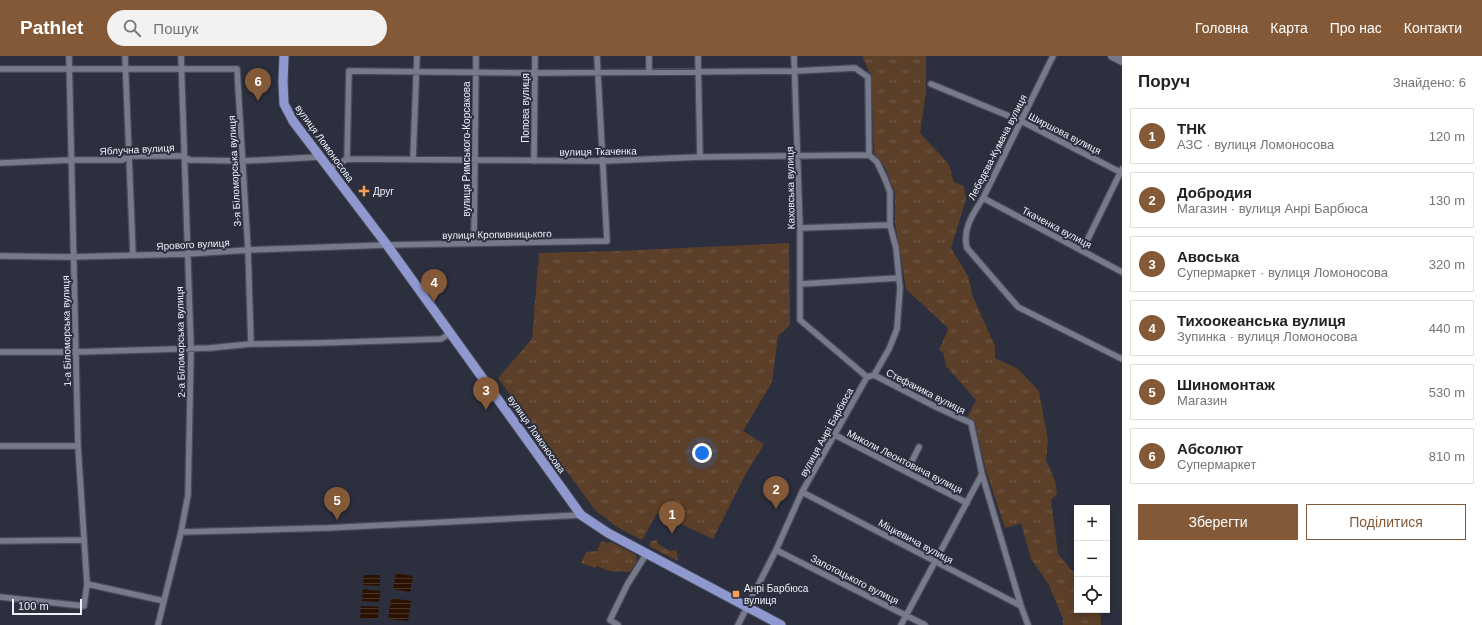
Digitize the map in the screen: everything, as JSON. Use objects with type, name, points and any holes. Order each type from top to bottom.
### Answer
[{"type":"main road","name":"вулиця Ломоносова","points":[[284,56],[284,104],[293,121],[387,245],[581,515],[608,533],[781,625]]},
{"type":"street","name":"1-а Біломорська вулиця","points":[[0,596],[84,606],[87,584],[78,446],[69,56]]},
{"type":"street","points":[[125,56],[133,255]]},
{"type":"street","name":"2-а Біломорська вулиця","points":[[158,625],[181,532],[188,495],[191,349],[186,254],[180,56]]},
{"type":"street","points":[[413,160],[417,56]]},
{"type":"street","name":"вулиця Римського-Корсакова","points":[[474,243],[476,56]]},
{"type":"street","name":"Попова вулиця","points":[[534,56],[534,161]]},
{"type":"street","points":[[597,56],[604,161]]},
{"type":"street","points":[[649,56],[649,71]]},
{"type":"street","points":[[698,56],[697,71],[700,158]]},
{"type":"street","name":"Каховська вулиця","points":[[794,56],[800,228],[800,320],[867,377]]},
{"type":"street","name":"Лебедєва-Кумача вулиця","points":[[1053,56],[983,198],[973,214],[966,232],[965,239],[967,248],[1018,307],[1122,359]]},
{"type":"street","points":[[1112,56],[1122,61]]},
{"type":"street","points":[[347,159],[349,71],[534,73],[795,71],[855,68],[868,77],[869,155],[877,162],[890,192],[890,225],[896,248],[900,288],[897,329],[889,349],[874,375]]},
{"type":"street","points":[[0,69],[181,70]]},
{"type":"street","name":"3-я Біломорська вулиця","points":[[181,70],[237,69],[248,250],[251,344]]},
{"type":"street","name":"Ширшова вулиця","points":[[932,84],[1021,121],[1121,171]]},
{"type":"street","name":"вулиця Ткаченка","points":[[329,169],[347,159],[604,161],[869,155]]},
{"type":"street","name":"Яблучна вулиця","points":[[0,163],[72,160],[122,160],[129,156],[183,156],[190,160],[243,161],[321,157]]},
{"type":"street","name":"вулиця Кропивницького","points":[[387,245],[607,241],[604,161]]},
{"type":"street","points":[[1082,251],[1121,171]]},
{"type":"street","name":"Ткаченка вулиця","points":[[983,198],[1122,272]]},
{"type":"street","points":[[800,228],[890,225]]},
{"type":"street","name":"Ярового вулиця","points":[[0,256],[74,257],[186,254],[248,250],[387,245]]},
{"type":"street","points":[[800,284],[899,278]]},
{"type":"street","points":[[0,352],[191,349],[251,344],[318,344],[441,339],[451,333]]},
{"type":"street","name":"Стефаника вулиця","points":[[867,377],[874,375],[971,423],[982,474]]},
{"type":"street","name":"вулиця Анрі Барбюса","points":[[738,625],[776,550],[802,492],[867,377]]},
{"type":"street","name":"Миколи Леонтовича вулиця","points":[[835,435],[967,503]]},
{"type":"street","points":[[0,446],[78,446]]},
{"type":"street","points":[[907,471],[919,447]]},
{"type":"street","points":[[901,625],[982,474]]},
{"type":"street","points":[[982,474],[1028,625]]},
{"type":"street","name":"Міцкевича вулиця","points":[[802,492],[1021,606]]},
{"type":"street","points":[[181,532],[327,528],[581,515]]},
{"type":"street","points":[[0,541],[84,540]]},
{"type":"street","name":"Запотоцького вулиця","points":[[776,550],[925,625]]},
{"type":"street","points":[[618,625],[610,620],[627,585],[647,553]]},
{"type":"street","points":[[87,584],[164,601]]},
{"type":"green space","points":[[862,56],[926,56],[926,91],[920,133],[948,163],[954,182],[964,186],[966,199],[951,248],[968,276],[973,297],[995,346],[995,358],[1018,369],[1039,391],[1048,441],[1046,460],[1055,481],[1057,494],[1051,500],[1058,554],[1074,572],[1074,613],[1100,613],[1101,625],[1063,625],[1063,619],[1049,585],[1031,559],[1021,523],[1005,528],[985,467],[975,422],[967,417],[976,400],[946,366],[943,352],[939,350],[948,330],[947,327],[906,289],[895,222],[895,192],[885,167],[874,153],[871,76]]},
{"type":"green space","points":[[789,243],[790,325],[778,336],[772,382],[743,431],[764,444],[745,475],[713,539],[657,513],[642,540],[617,527],[595,510],[498,378],[532,339],[539,253]]},
{"type":"green space","points":[[657,540],[658,544],[670,551],[676,550],[678,561],[649,546],[651,541]]},
{"type":"green space","points":[[601,541],[607,543],[611,542],[636,555],[637,561],[630,572],[609,571],[597,566],[595,568],[581,563],[586,552],[597,551]]},
{"type":"shaded area","points":[[396,573],[413,576],[410,592],[393,589]]},
{"type":"shaded area","points":[[364,575],[380,575],[380,586],[363,585]]},
{"type":"shaded area","points":[[363,589],[381,591],[379,602],[362,601]]},
{"type":"shaded area","points":[[391,598],[411,601],[408,621],[388,619]]},
{"type":"shaded area","points":[[361,606],[379,607],[378,619],[360,618]]},
{"type":"place","name":"Абсолют","points":[[258,101]]},
{"type":"place","name":"Друг","points":[[364,191]]},
{"type":"place","name":"Тихоокеанська вулиця","points":[[434,302]]},
{"type":"place","name":"Авоська","points":[[486,410]]},
{"type":"place","name":"Добродия","points":[[776,509]]},
{"type":"place","name":"Шиномонтаж","points":[[337,520]]},
{"type":"place","name":"ТНК","points":[[672,534]]},
{"type":"place","name":"Анрі Барбюса вулиця","points":[[736,594]]}]
